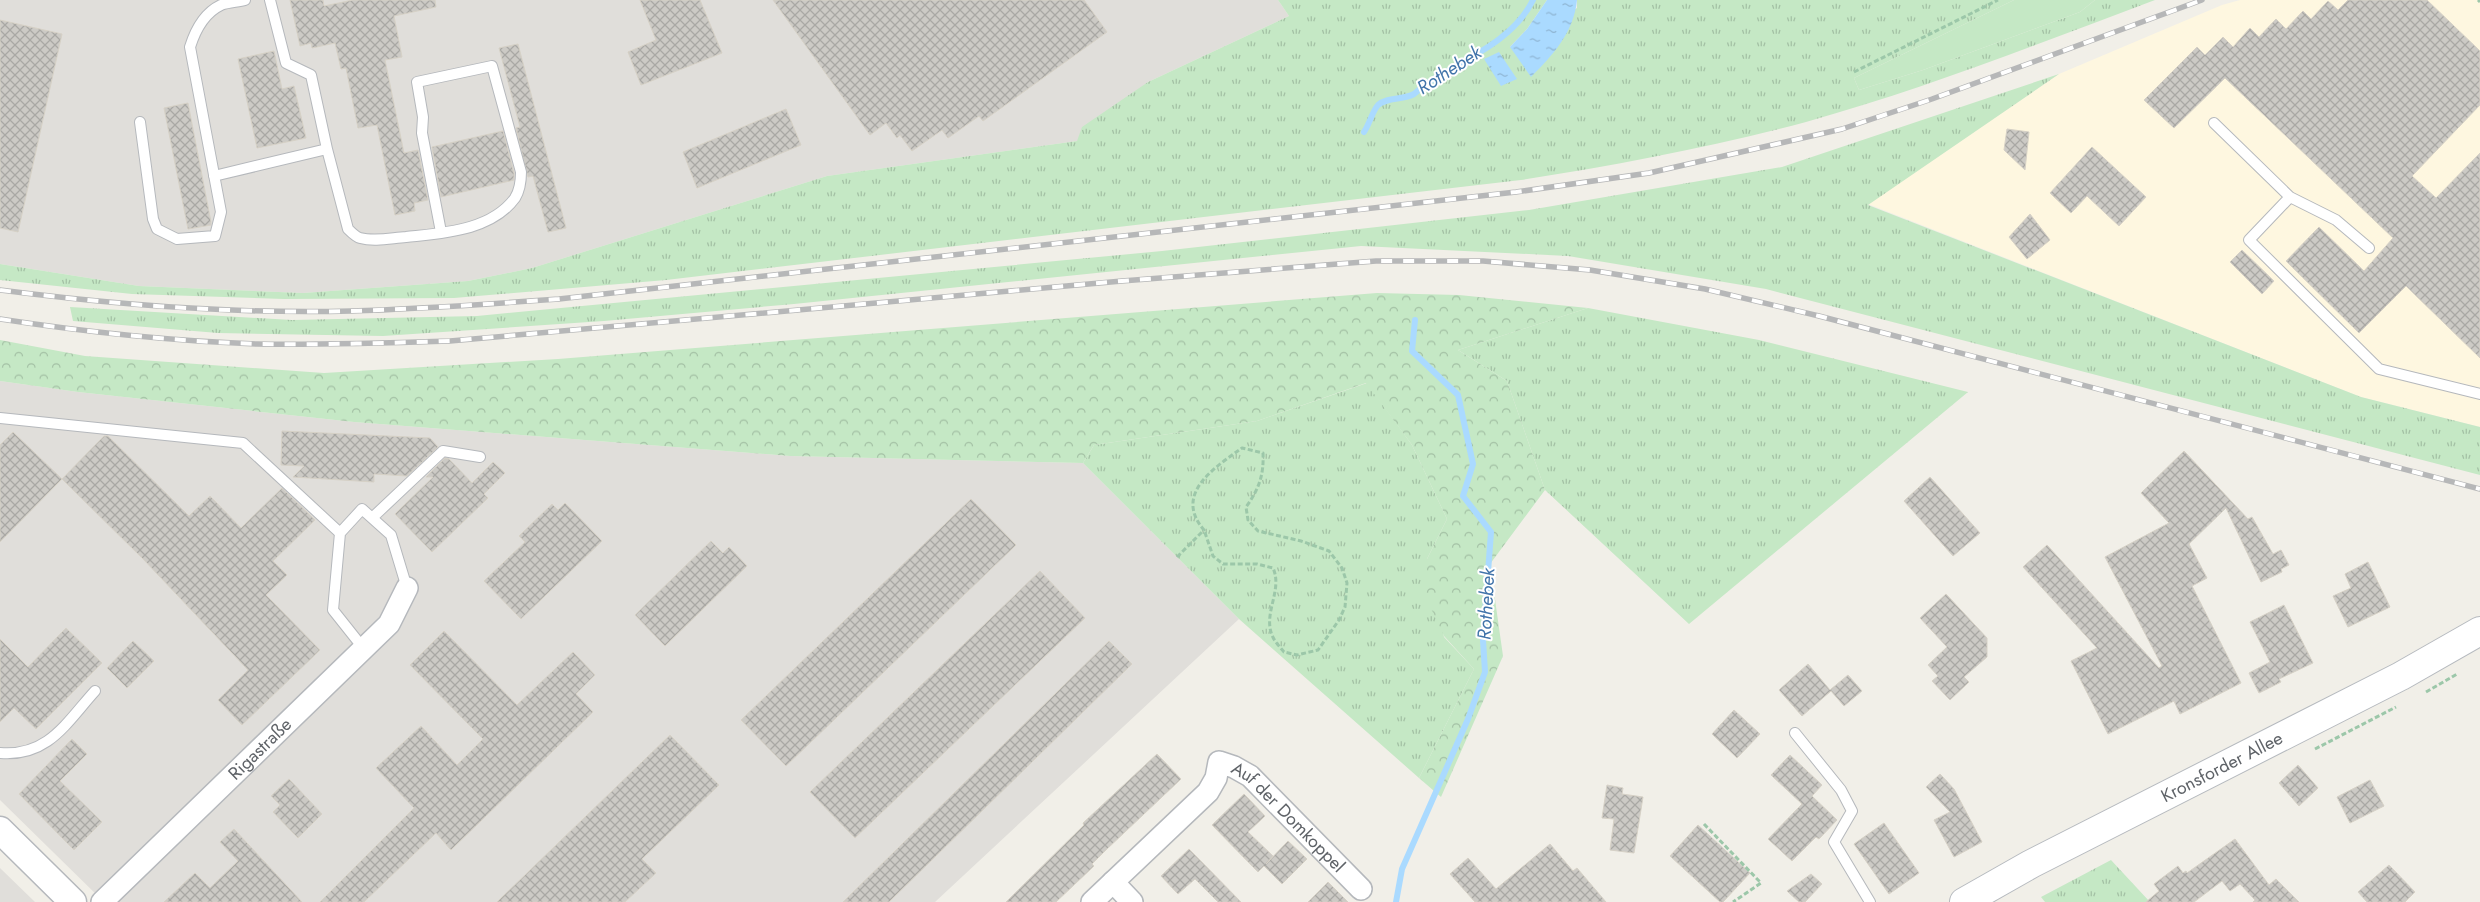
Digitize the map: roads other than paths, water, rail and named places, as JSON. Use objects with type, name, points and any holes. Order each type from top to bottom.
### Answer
[{"type":"main road","name":"Kronsforder Allee","points":[[1964,902],[2031,864],[2401,676],[2480,631]]},
{"type":"street","name":"Rigastraße","points":[[102,902],[364,649],[388,624],[406,588]]},
{"type":"street","name":"Auf der Domkoppel","points":[[1092,902],[1208,792],[1216,778],[1219,762],[1234,767],[1250,776],[1361,889]]},
{"type":"street","points":[[0,830],[73,902]]},
{"type":"street","points":[[1113,882],[1132,902]]},
{"type":"lane","points":[[140,122],[153,219],[158,229],[177,239],[215,236],[221,212],[190,47],[194,32],[206,16],[221,5],[245,0]]},
{"type":"lane","points":[[270,0],[286,63],[311,75],[327,149],[348,229],[358,238],[378,240],[442,232],[465,229],[500,212],[515,198],[520,186],[521,172],[516,147],[492,66],[417,82],[423,118],[422,133],[442,232]]},
{"type":"lane","points":[[2214,124],[2290,197],[2336,220],[2369,248]]},
{"type":"lane","points":[[214,176],[327,149]]},
{"type":"lane","points":[[2290,197],[2249,240],[2379,369],[2480,394]]},
{"type":"lane","points":[[0,418],[243,443],[340,534]]},
{"type":"lane","points":[[372,518],[443,451],[480,457]]},
{"type":"lane","points":[[364,649],[333,610],[340,534],[362,509],[391,535],[406,588]]},
{"type":"lane","points":[[0,753],[15,754],[40,748],[50,740],[95,690]]},
{"type":"lane","points":[[1795,733],[1841,790],[1852,811],[1834,842],[1870,902]]},
{"type":"water","points":[[1547,0],[1577,0],[1572,22],[1567,33],[1547,60],[1531,77],[1510,47],[1527,29]]},
{"type":"water","points":[[1499,52],[1517,79],[1501,86],[1484,59]]},
{"type":"waterway","name":"Rothebek","points":[[1364,132],[1378,105],[1382,102],[1414,94],[1429,82],[1487,48],[1513,27],[1533,0]]},
{"type":"waterway","name":"Rothebek","points":[[1396,902],[1402,869],[1468,719],[1485,672],[1483,640],[1491,532],[1463,496],[1473,464],[1458,395],[1412,351],[1415,320]]},
{"type":"railway","points":[[0,290],[131,304],[219,310],[307,312],[403,309],[559,299],[1516,192],[1649,173],[1842,129],[1932,99],[2202,0]]},
{"type":"railway","points":[[0,319],[128,335],[225,343],[305,344],[450,341],[1122,281],[1376,261],[1483,261],[1590,270],[1705,289],[1819,316],[2480,489]]}]
